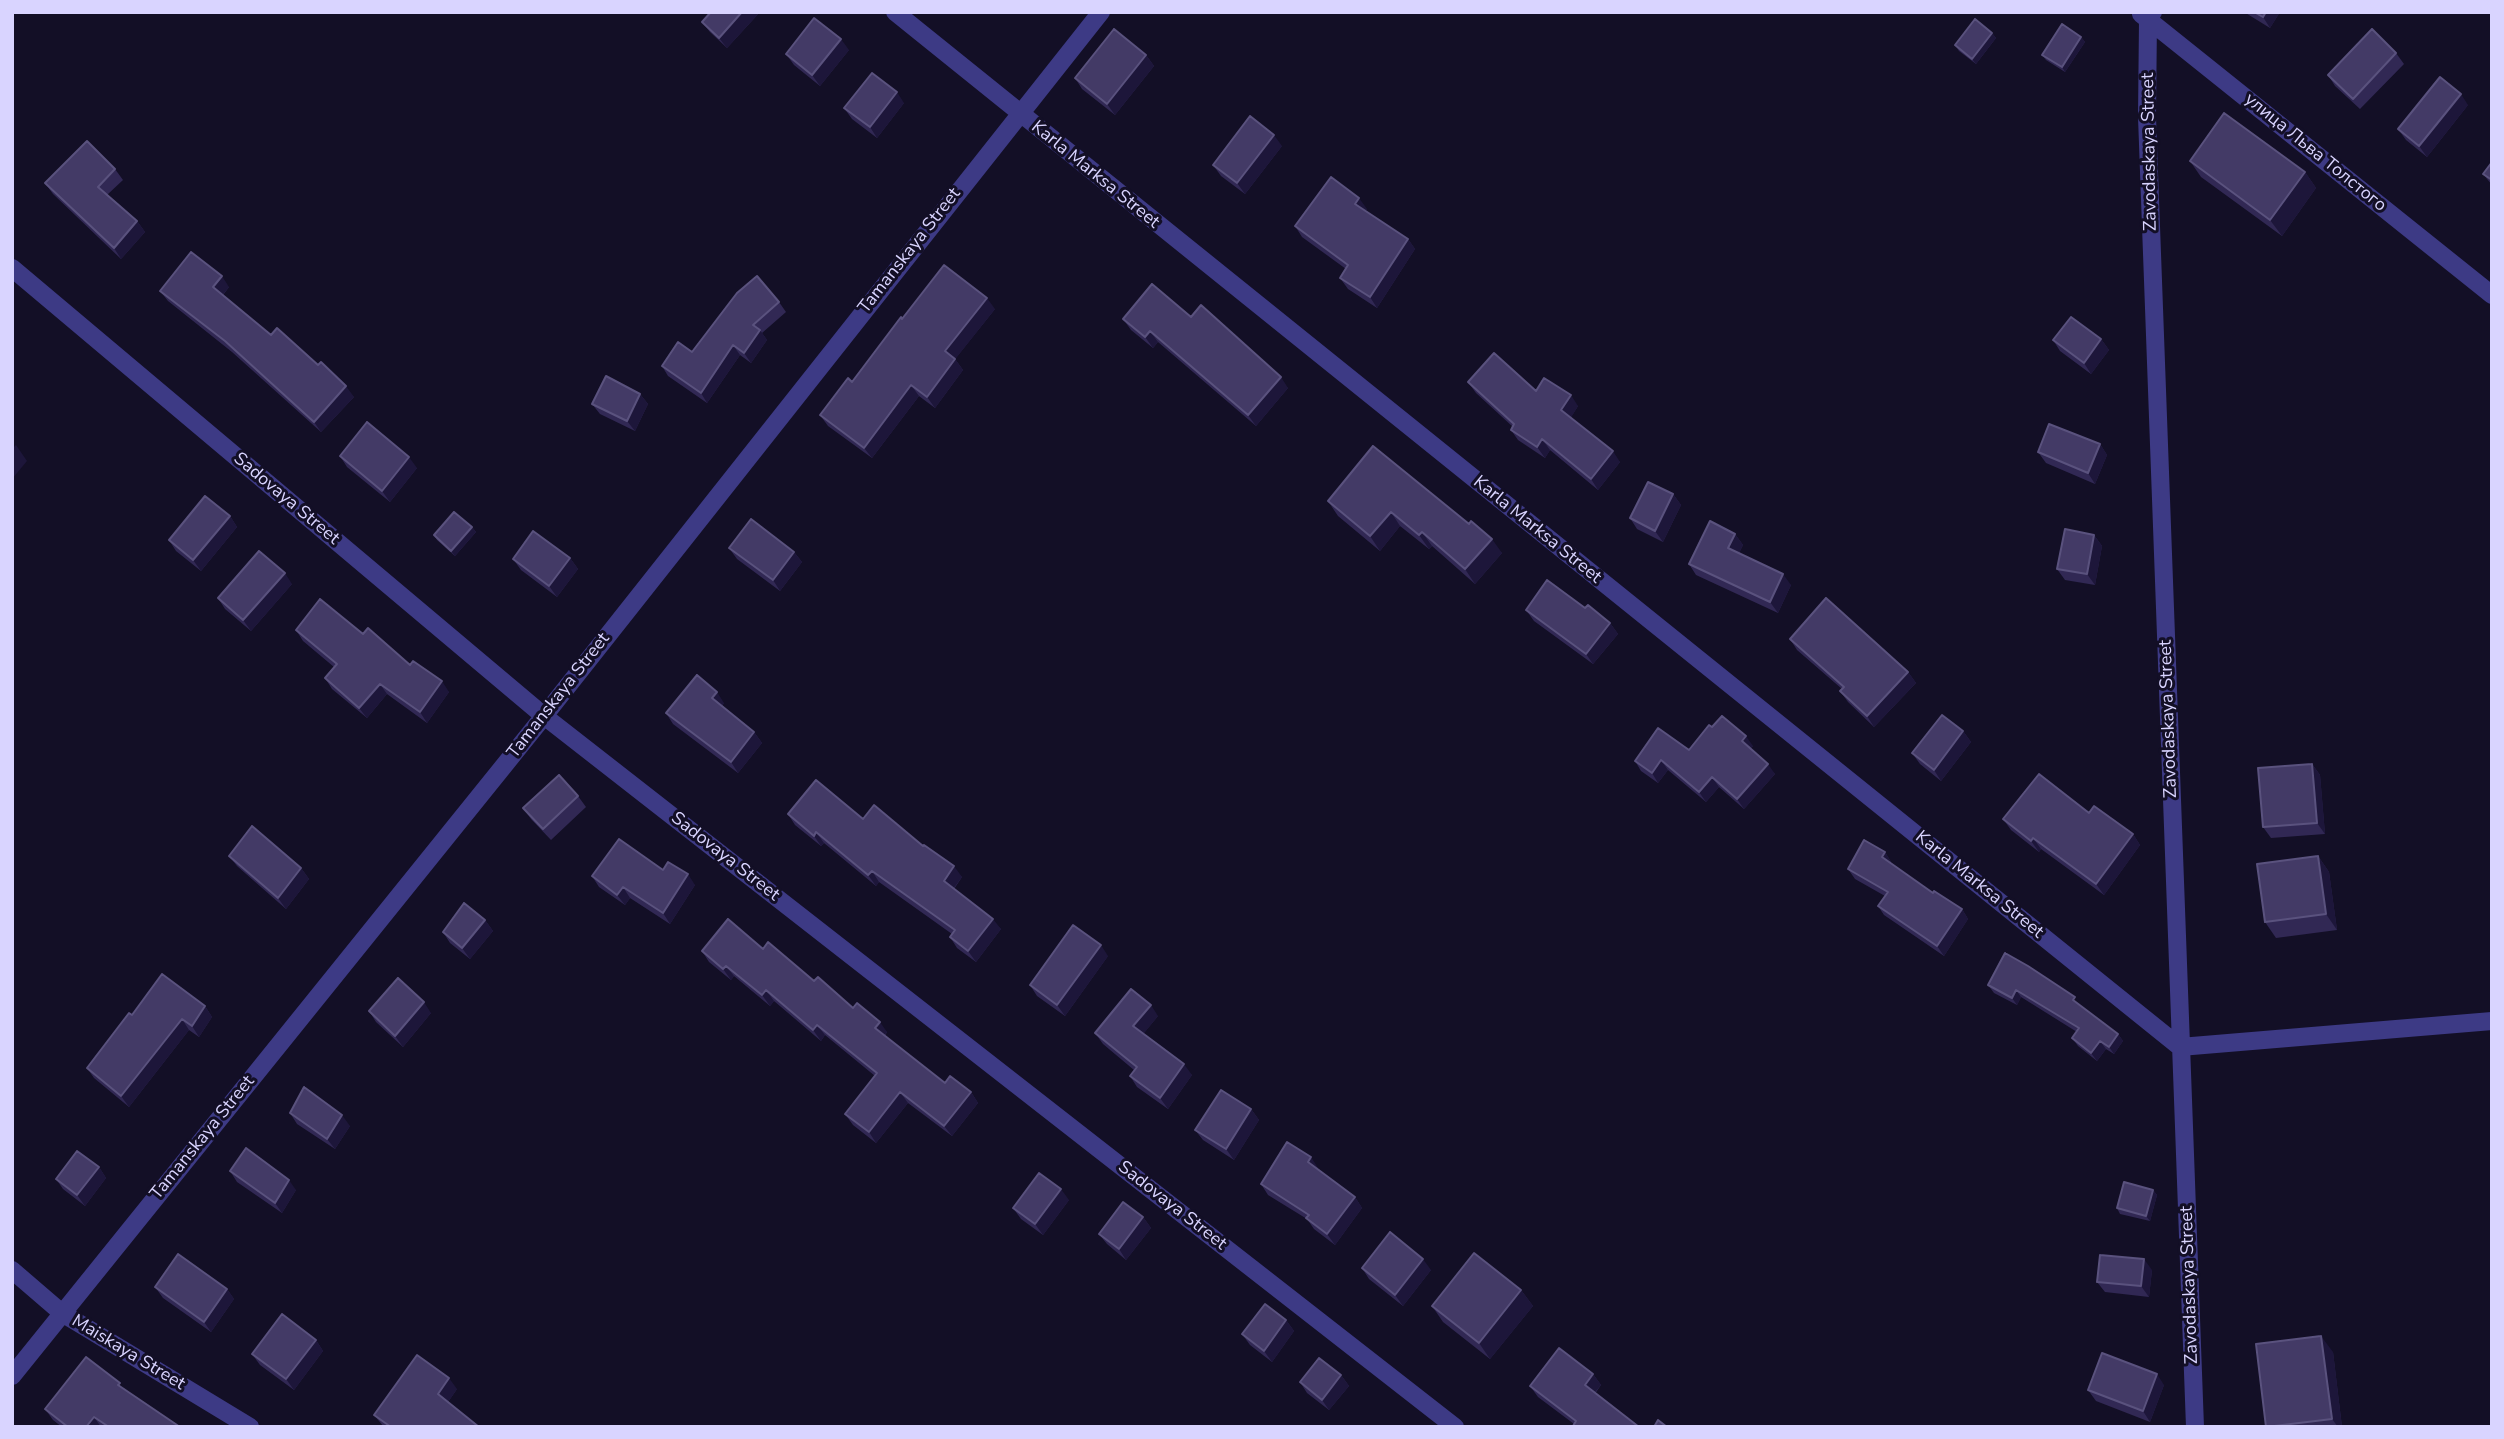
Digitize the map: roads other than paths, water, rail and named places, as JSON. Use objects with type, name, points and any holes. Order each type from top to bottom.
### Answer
[{"type":"street","name":"Karla Marksa Street","points":[[895,12],[2180,1046]]},
{"type":"street","name":"Tamanskaya Street","points":[[12,1376],[544,716],[1101,12]]},
{"type":"street","name":"улица Льва Толстого","points":[[2146,15],[2492,295]]},
{"type":"street","name":"Zavodaskaya Street","points":[[2146,15],[2148,145],[2195,1427]]},
{"type":"street","name":"Sadovaya Street","points":[[12,268],[544,716],[1455,1427]]},
{"type":"street","points":[[2180,1046],[2492,1021]]},
{"type":"street","name":"Maiskaya Street","points":[[12,1270],[62,1313],[250,1427]]}]
